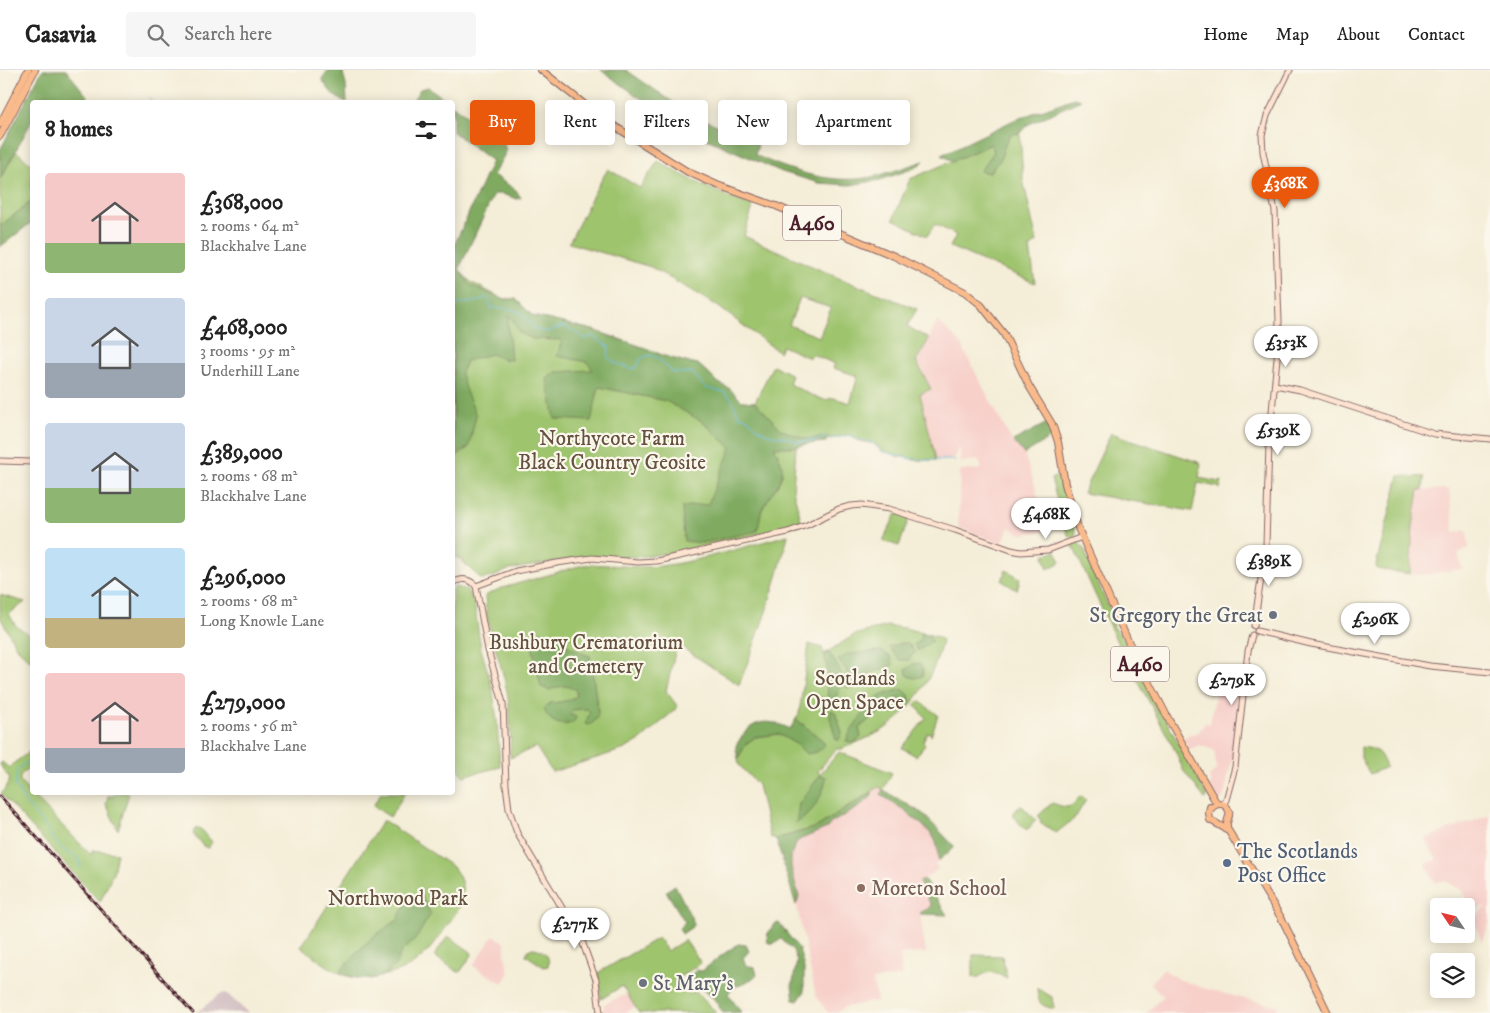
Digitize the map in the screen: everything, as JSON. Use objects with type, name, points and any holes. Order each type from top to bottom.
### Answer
[{"type":"highway","points":[[0,124],[28,70]]},
{"type":"highway","points":[[0,136],[35,70]]},
{"type":"highway","name":"A460","points":[[541,70],[603,119],[688,172],[728,190],[786,210],[833,232],[894,256],[950,283],[975,299],[1004,334],[1029,386],[1052,424],[1058,442],[1062,473],[1069,502],[1082,537],[1128,641],[1170,722],[1212,796],[1220,804]]},
{"type":"highway","points":[[1212,796],[1210,820],[1228,830]]},
{"type":"highway","points":[[1210,810],[1220,804],[1227,808],[1230,813],[1226,826],[1280,916],[1328,1013]]},
{"type":"highway","points":[[1219,825],[1227,821]]},
{"type":"street","points":[[1220,804],[1226,800],[1235,767],[1248,651],[1254,631],[1266,545],[1269,443],[1279,321],[1278,248],[1274,201],[1263,152],[1262,135],[1267,116],[1290,70]]},
{"type":"street","points":[[1275,385],[1300,390],[1434,434],[1490,439]]},
{"type":"street","points":[[0,461],[30,462]]},
{"type":"street","points":[[476,586],[516,571],[585,559],[638,562],[667,559],[788,532],[839,509],[857,505],[888,509],[1010,550],[1022,552],[1048,550],[1082,537]]},
{"type":"street","points":[[455,582],[465,579],[476,586],[488,650],[504,703],[506,785],[509,809],[517,833],[582,941],[596,980],[600,1013]]},
{"type":"street","points":[[1254,631],[1311,644],[1430,666],[1490,672]]},
{"type":"shaded area","points":[[938,321],[959,341],[1011,440],[1024,454],[1035,486],[1046,531],[1022,534],[1009,527],[1002,544],[958,527],[960,471],[982,469],[979,460],[961,462],[960,449],[957,450],[954,460],[936,460],[920,394],[931,389],[916,361]]},
{"type":"shaded area","points":[[1449,489],[1454,533],[1467,530],[1469,549],[1458,553],[1462,569],[1425,575],[1410,574],[1413,526],[1419,490]]},
{"type":"shaded area","points":[[1218,681],[1240,684],[1235,745],[1225,792],[1222,799],[1218,801],[1209,785],[1212,783],[1209,776],[1217,769],[1214,750],[1199,745],[1189,750],[1183,738],[1200,731],[1204,723],[1210,724]]},
{"type":"shaded area","name":"Moreton School","points":[[880,787],[922,813],[955,847],[935,864],[938,869],[924,879],[947,915],[920,915],[926,953],[900,954],[902,976],[873,980],[877,1001],[845,1007],[836,1013],[828,1013],[816,996],[795,897],[776,839]]},
{"type":"shaded area","points":[[1490,815],[1490,921],[1482,943],[1475,918],[1486,906],[1475,909],[1475,898],[1466,898],[1463,891],[1444,880],[1435,883],[1426,864],[1437,860],[1426,838]]},
{"type":"shaded area","points":[[494,935],[505,943],[505,956],[509,973],[502,983],[473,966]]},
{"type":"shaded area","points":[[1163,969],[1178,979],[1203,988],[1278,1006],[1275,1013],[1146,1013],[1164,996],[1150,984]]},
{"type":"shaded area","points":[[226,993],[248,1013],[197,1012],[220,994]]},
{"type":"shaded area","points":[[627,994],[635,1006],[625,1013],[603,1013],[604,1004]]},
{"type":"green space","points":[[42,70],[66,70],[90,100],[53,100],[46,94],[42,100],[30,100],[30,125],[0,179],[0,150]]},
{"type":"green space","points":[[328,70],[342,70],[346,85],[347,100],[342,100],[335,96],[322,79]]},
{"type":"green space","points":[[601,70],[626,70],[670,100],[643,100]]},
{"type":"green space","points":[[428,87],[446,100],[413,100],[420,89]]},
{"type":"green space","points":[[1074,98],[1081,100],[1027,125],[1020,133],[1011,134],[1005,144],[1000,160],[989,173],[980,171],[994,152],[991,144],[953,161],[941,155],[1012,121]]},
{"type":"green space","points":[[455,106],[470,118],[470,145],[455,133]]},
{"type":"green space","points":[[708,121],[718,126],[718,144],[708,140]]},
{"type":"green space","points":[[1020,133],[1023,180],[1037,242],[1030,248],[1035,283],[950,247],[956,235],[935,224],[927,236],[893,219],[910,179],[992,144],[994,152],[981,171],[989,173],[1000,160],[1005,144],[1011,134]]},
{"type":"green space","points":[[470,145],[504,145],[506,152],[493,175],[516,190],[521,198],[517,199],[502,194],[494,194],[459,269],[470,285],[503,299],[516,299],[533,316],[593,330],[664,356],[698,364],[717,382],[730,389],[742,401],[755,402],[782,430],[806,439],[828,437],[826,442],[793,447],[774,447],[782,466],[782,473],[763,508],[757,531],[702,543],[684,541],[682,507],[708,504],[731,448],[703,422],[666,401],[599,387],[591,421],[555,419],[547,379],[555,372],[593,370],[587,362],[557,356],[562,340],[533,339],[520,333],[509,315],[511,360],[491,354],[466,361],[461,373],[465,389],[476,415],[469,447],[455,457],[455,244],[492,161]]},
{"type":"green space","points":[[720,145],[758,145],[755,155],[799,172],[829,178],[861,179],[924,161],[915,168],[880,180],[850,185],[819,183],[782,172]]},
{"type":"green space","points":[[16,151],[30,163],[30,203],[0,226],[0,179]]},
{"type":"green space","name":"Northycote Farm Black Country Geosite","points":[[658,161],[704,186],[753,206],[744,236],[841,279],[917,309],[907,326],[929,339],[916,361],[931,389],[920,394],[936,460],[914,460],[899,457],[883,452],[875,444],[856,440],[850,435],[829,439],[828,437],[796,447],[793,490],[802,524],[673,553],[636,557],[582,557],[508,570],[493,577],[481,579],[460,559],[455,557],[455,267],[471,282],[503,299],[516,299],[533,316],[593,330],[664,356],[698,364],[717,382],[730,389],[742,401],[755,402],[773,365],[792,375],[789,384],[811,395],[824,400],[834,398],[850,403],[858,376],[833,368],[835,364],[812,354],[810,358],[782,346],[779,352],[716,305],[651,267],[569,243],[608,169],[640,188]],"holes":[[[800,298],[831,308],[819,337],[789,325]]]},
{"type":"green space","points":[[30,203],[30,224],[0,247],[0,226]]},
{"type":"green space","points":[[1047,423],[1052,437],[1024,454],[1013,441]]},
{"type":"green space","points":[[1111,433],[1201,463],[1199,478],[1222,481],[1220,489],[1198,483],[1192,511],[1083,493]]},
{"type":"green space","points":[[1059,475],[1076,533],[1074,537],[1069,537],[1066,530],[1051,479]]},
{"type":"green space","points":[[1399,476],[1424,477],[1423,490],[1419,490],[1413,526],[1410,574],[1377,569],[1376,565]]},
{"type":"green space","points":[[897,514],[909,518],[899,546],[883,541]]},
{"type":"green space","name":"Bushbury Crematorium and Cemetery","points":[[788,535],[766,611],[739,685],[677,644],[666,691],[678,707],[642,739],[625,749],[552,772],[536,747],[510,758],[507,691],[490,629],[485,596],[499,589],[583,565],[650,567],[676,564]]},
{"type":"green space","points":[[1077,542],[1083,547],[1113,617],[1114,627],[1125,641],[1139,671],[1208,797],[1205,799],[1183,770],[1176,752],[1116,640],[1072,544]]},
{"type":"green space","points":[[1056,551],[1060,560],[1059,563],[1048,569],[1044,555]]},
{"type":"green space","points":[[1006,570],[1020,578],[1017,590],[1002,581]]},
{"type":"green space","points":[[455,587],[466,589],[474,602],[481,649],[492,686],[497,721],[500,767],[463,776],[455,761]]},
{"type":"green space","points":[[0,595],[25,602],[9,614],[16,626],[30,635],[30,660],[17,648],[0,617]]},
{"type":"green space","name":"Scotlands Open Space","points":[[887,626],[905,628],[938,637],[942,640],[939,653],[928,679],[912,704],[892,723],[876,734],[842,749],[836,749],[818,771],[820,774],[839,752],[892,773],[883,790],[879,787],[817,827],[776,839],[770,837],[758,785],[739,765],[738,758],[746,744],[755,737],[779,734],[796,744],[807,754],[824,745],[823,741],[796,719],[799,714],[809,644],[822,648],[824,654],[854,635]]},
{"type":"green space","points":[[540,631],[590,656],[598,711],[596,720],[593,723],[585,724],[590,712],[587,709],[573,710],[570,715],[576,718],[573,723],[568,724],[555,722],[546,713],[544,709],[550,703],[572,699],[576,696],[576,690],[566,686],[549,690],[541,687],[531,640],[536,632]]},
{"type":"green space","points":[[921,633],[928,635],[932,641],[918,651],[914,644],[920,641]]},
{"type":"green space","points":[[908,643],[915,652],[909,660],[900,660],[889,647]]},
{"type":"green space","points":[[881,651],[891,657],[893,665],[865,675],[851,688],[847,688],[847,671],[838,660],[848,654]]},
{"type":"green space","points":[[829,653],[841,672],[842,677],[841,687],[830,706],[827,703],[828,672],[824,654]]},
{"type":"green space","points":[[920,663],[923,676],[915,678],[908,676],[906,670],[913,664]]},
{"type":"green space","points":[[903,689],[909,695],[911,703],[897,698],[859,728],[861,737],[855,743],[846,741],[853,728],[875,700],[887,693]]},
{"type":"green space","points":[[919,701],[938,715],[931,736],[930,732],[927,733],[923,741],[925,745],[916,756],[902,748],[926,718],[915,705]]},
{"type":"green space","points":[[831,710],[835,712],[842,732],[839,740],[836,740],[830,717]]},
{"type":"green space","points":[[796,719],[823,741],[825,745],[817,752],[807,754],[796,744],[779,734],[755,737],[746,744],[738,758],[736,746],[748,729],[759,723],[771,722],[790,729]]},
{"type":"green space","points":[[1361,747],[1378,752],[1386,767],[1370,774],[1361,758]]},
{"type":"green space","points":[[30,751],[30,766],[20,776],[20,782],[30,792],[30,795],[33,795],[91,855],[92,850],[117,853],[113,873],[100,902],[1,794],[9,778],[0,764],[2,762],[9,768]]},
{"type":"green space","points":[[820,775],[826,777],[820,797],[812,810],[796,823],[799,804]]},
{"type":"green space","points":[[883,790],[922,813],[955,847],[938,861],[934,838],[925,827],[881,795]]},
{"type":"green space","points":[[872,792],[872,796],[859,807],[831,823],[827,828],[799,840],[794,847],[791,855],[791,867],[799,897],[796,905],[776,839],[817,827]]},
{"type":"green space","points":[[128,795],[118,830],[106,804],[108,796]]},
{"type":"green space","points":[[380,795],[404,795],[390,817],[373,806]]},
{"type":"green space","points":[[1080,796],[1086,800],[1075,818],[1056,833],[1040,822],[1038,816],[1052,803],[1068,807],[1074,804]]},
{"type":"green space","points":[[1020,806],[1036,820],[1028,829],[1025,829],[1014,817],[1014,812]]},
{"type":"green space","name":"Northwood Park","points":[[383,820],[453,867],[459,876],[462,886],[462,901],[437,941],[420,959],[397,972],[383,976],[357,978],[332,969],[301,947]]},
{"type":"green space","points":[[199,828],[212,842],[208,848],[203,846],[193,834],[195,829]]},
{"type":"green space","points":[[924,879],[947,915],[920,914],[931,905],[920,884],[920,881]]},
{"type":"green space","points":[[675,885],[694,923],[692,927],[682,934],[679,928],[685,922],[666,891]]},
{"type":"green space","points":[[421,895],[431,914],[416,938],[402,951],[396,963],[389,971],[377,978],[370,979],[341,974],[342,969],[361,948],[374,936],[398,920],[406,904]]},
{"type":"green space","points":[[779,923],[799,949],[804,968],[804,992],[798,1001],[794,1000],[792,986],[797,961],[793,950],[781,939],[774,943],[767,942],[768,933],[774,924]]},
{"type":"green space","points":[[448,936],[471,952],[472,955],[460,972],[434,956]]},
{"type":"green space","points":[[658,938],[667,951],[685,940],[701,963],[677,979],[690,994],[695,991],[717,1013],[639,1013],[622,986],[601,999],[598,973]]},
{"type":"green space","points":[[738,944],[746,945],[749,951],[743,958],[746,965],[755,968],[757,974],[731,990],[728,994],[741,1012],[723,1013],[714,999],[694,983],[691,975],[696,970],[702,971]]},
{"type":"green space","points":[[533,948],[545,953],[549,962],[548,966],[544,967],[526,955],[528,950]]},
{"type":"green space","points":[[973,955],[1002,956],[1007,978],[992,972],[977,978],[973,977]]},
{"type":"green space","points":[[1037,988],[1052,997],[1054,1009],[1040,1003]]},
{"type":"waterway","points":[[455,305],[480,301],[486,297],[490,302],[491,308],[505,308],[517,311],[526,317],[534,329],[547,332],[564,326],[585,339],[592,336],[609,347],[608,358],[617,364],[633,369],[637,367],[641,358],[651,355],[658,358],[673,373],[693,373],[705,388],[724,392],[732,400],[739,416],[752,422],[759,429],[770,435],[788,438],[796,442],[850,435],[856,439],[873,444],[882,452],[907,458],[955,460]]},
{"type":"waterway","points":[[30,760],[17,770],[15,786],[28,806],[47,828],[52,838],[66,852],[77,857],[80,862],[80,869]]},
{"type":"railway","points":[[0,796],[193,1013]]},
{"type":"place","name":"St Gregory the Great","points":[[1273,615]]},
{"type":"place","name":"The Scotlands Post Office","points":[[1227,863]]},
{"type":"place","name":"Moreton School","points":[[861,888]]},
{"type":"place","name":"St Mary's","points":[[643,983]]}]
